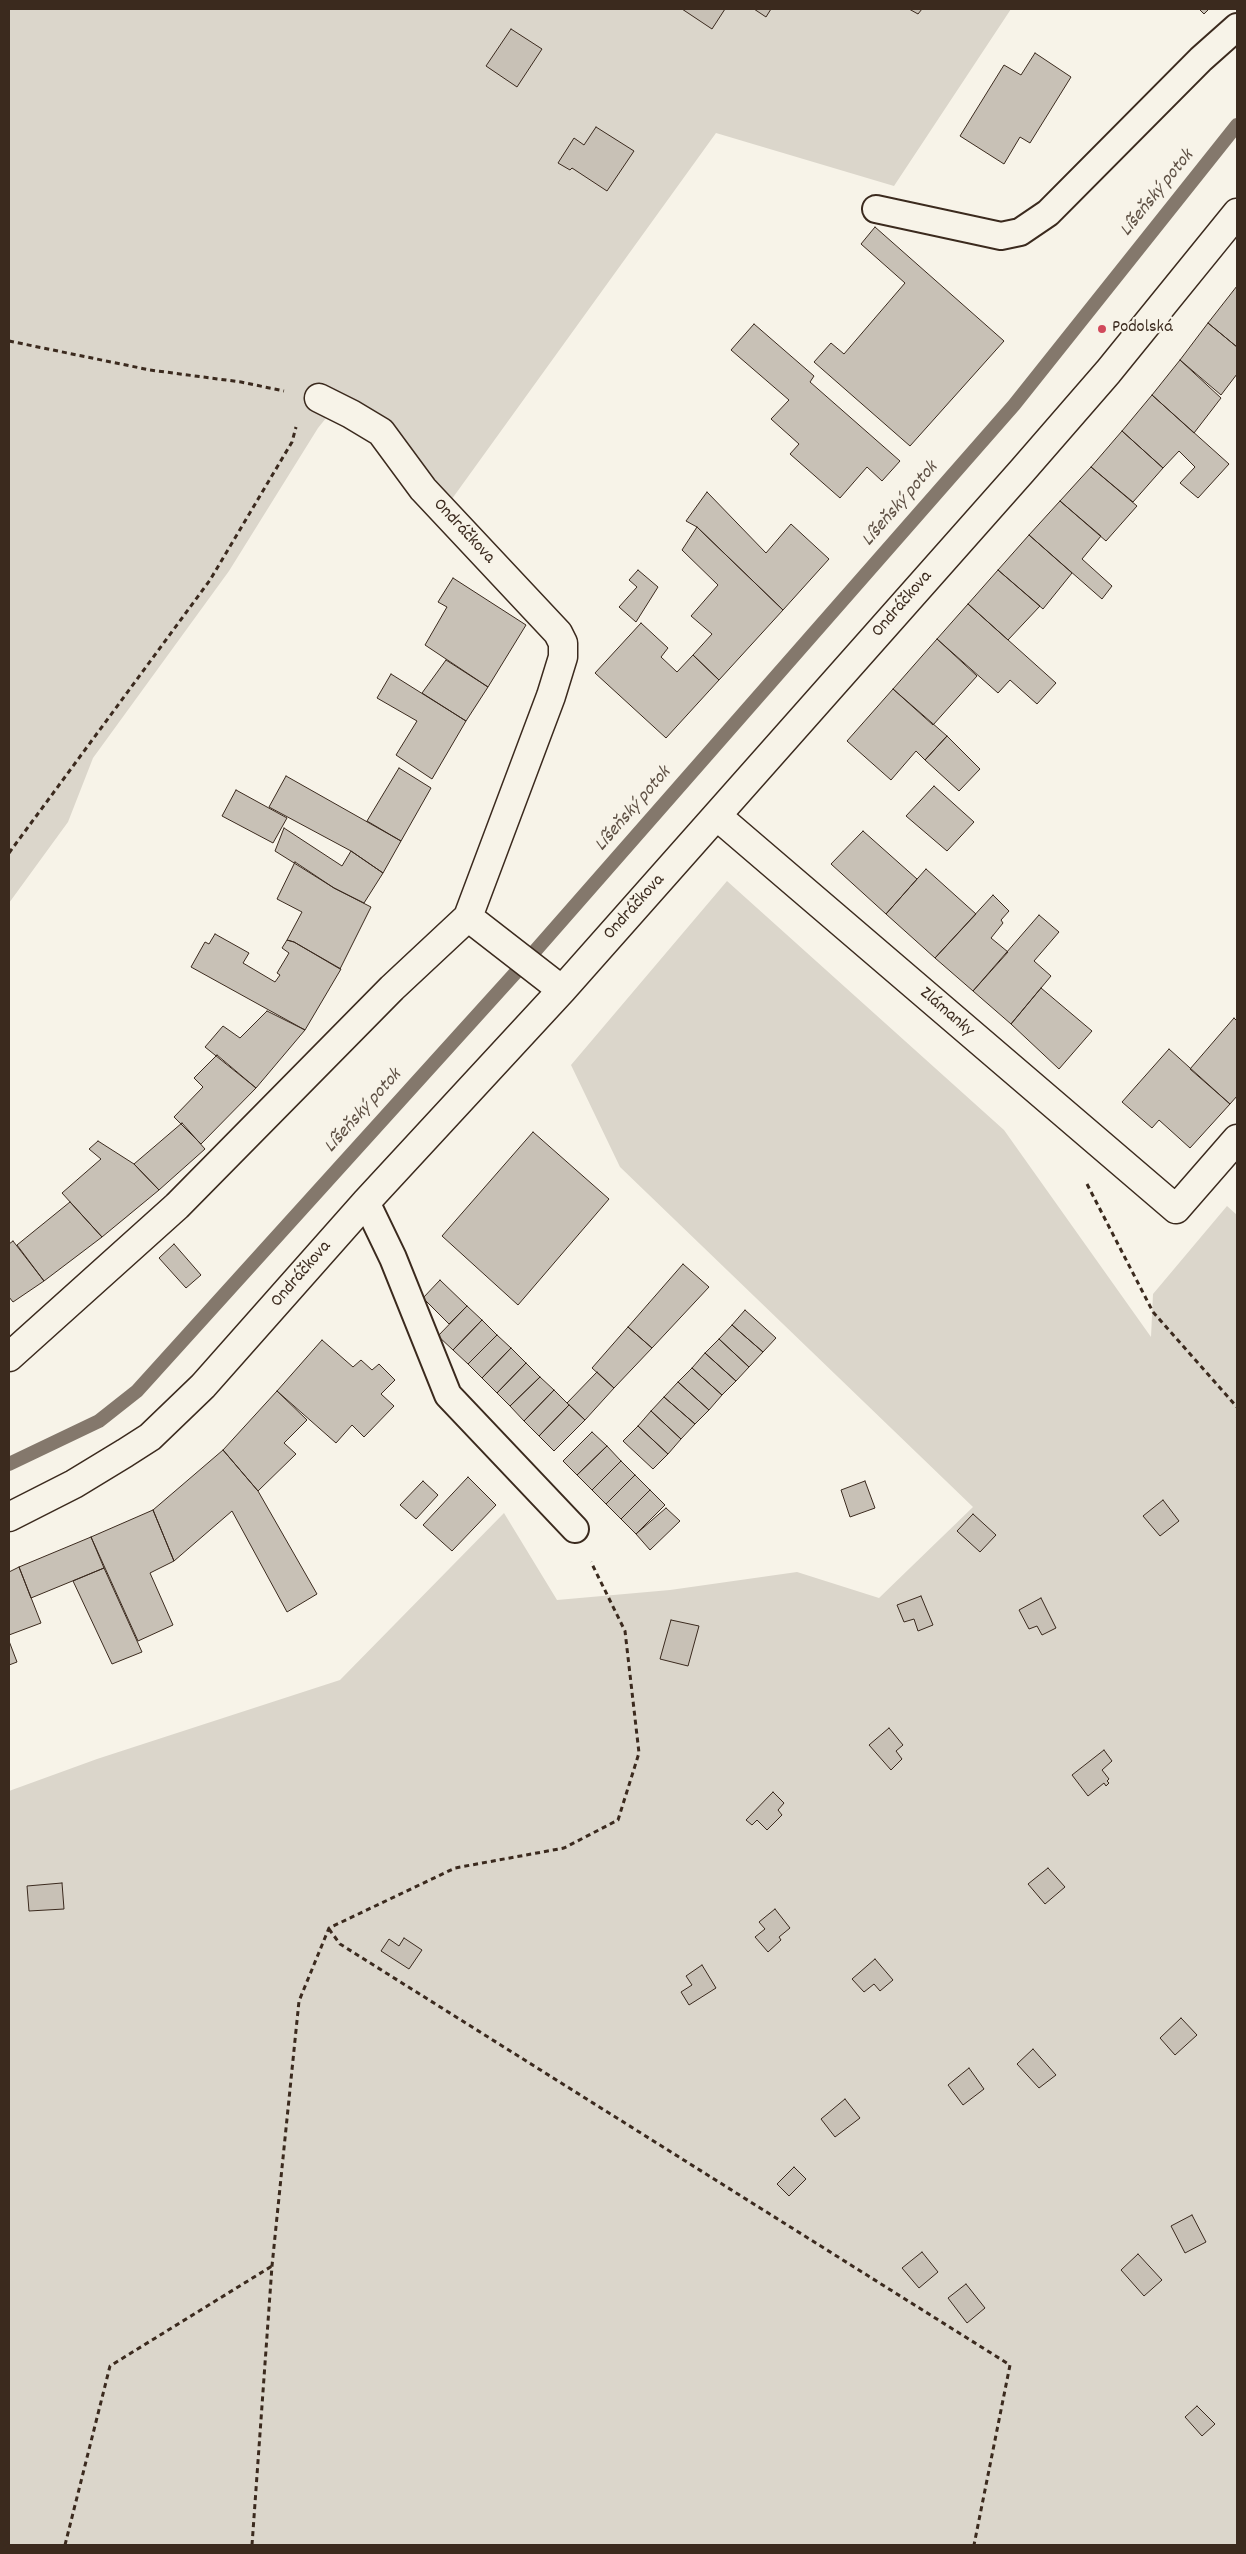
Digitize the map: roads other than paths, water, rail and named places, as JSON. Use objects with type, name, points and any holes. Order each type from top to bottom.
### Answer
[{"type":"street","name":"Ondráčkova","points":[[9,1517],[74,1484],[125,1453],[157,1430],[203,1386],[366,1202],[562,990],[717,816],[1108,372],[1237,213]]},
{"type":"street","name":"Ondráčkova","points":[[9,1357],[177,1206],[392,988],[468,918],[551,696],[563,657],[563,643],[552,626],[423,489],[381,432],[319,398]]},
{"type":"street","name":"Zlámanky","points":[[717,816],[1176,1209],[1237,1139]]},
{"type":"street","points":[[468,918],[562,990]]},
{"type":"lane","points":[[876,209],[1001,236],[1020,232],[1048,214],[1201,59],[1237,27]]},
{"type":"lane","points":[[366,1202],[393,1258],[448,1395],[575,1530]]},
{"type":"waterway","name":"Líšeňský potok","points":[[9,1464],[99,1421],[137,1391],[528,959],[1014,405],[1237,125]]},
{"type":"place","name":"Podolská","points":[[1102,329]]}]
